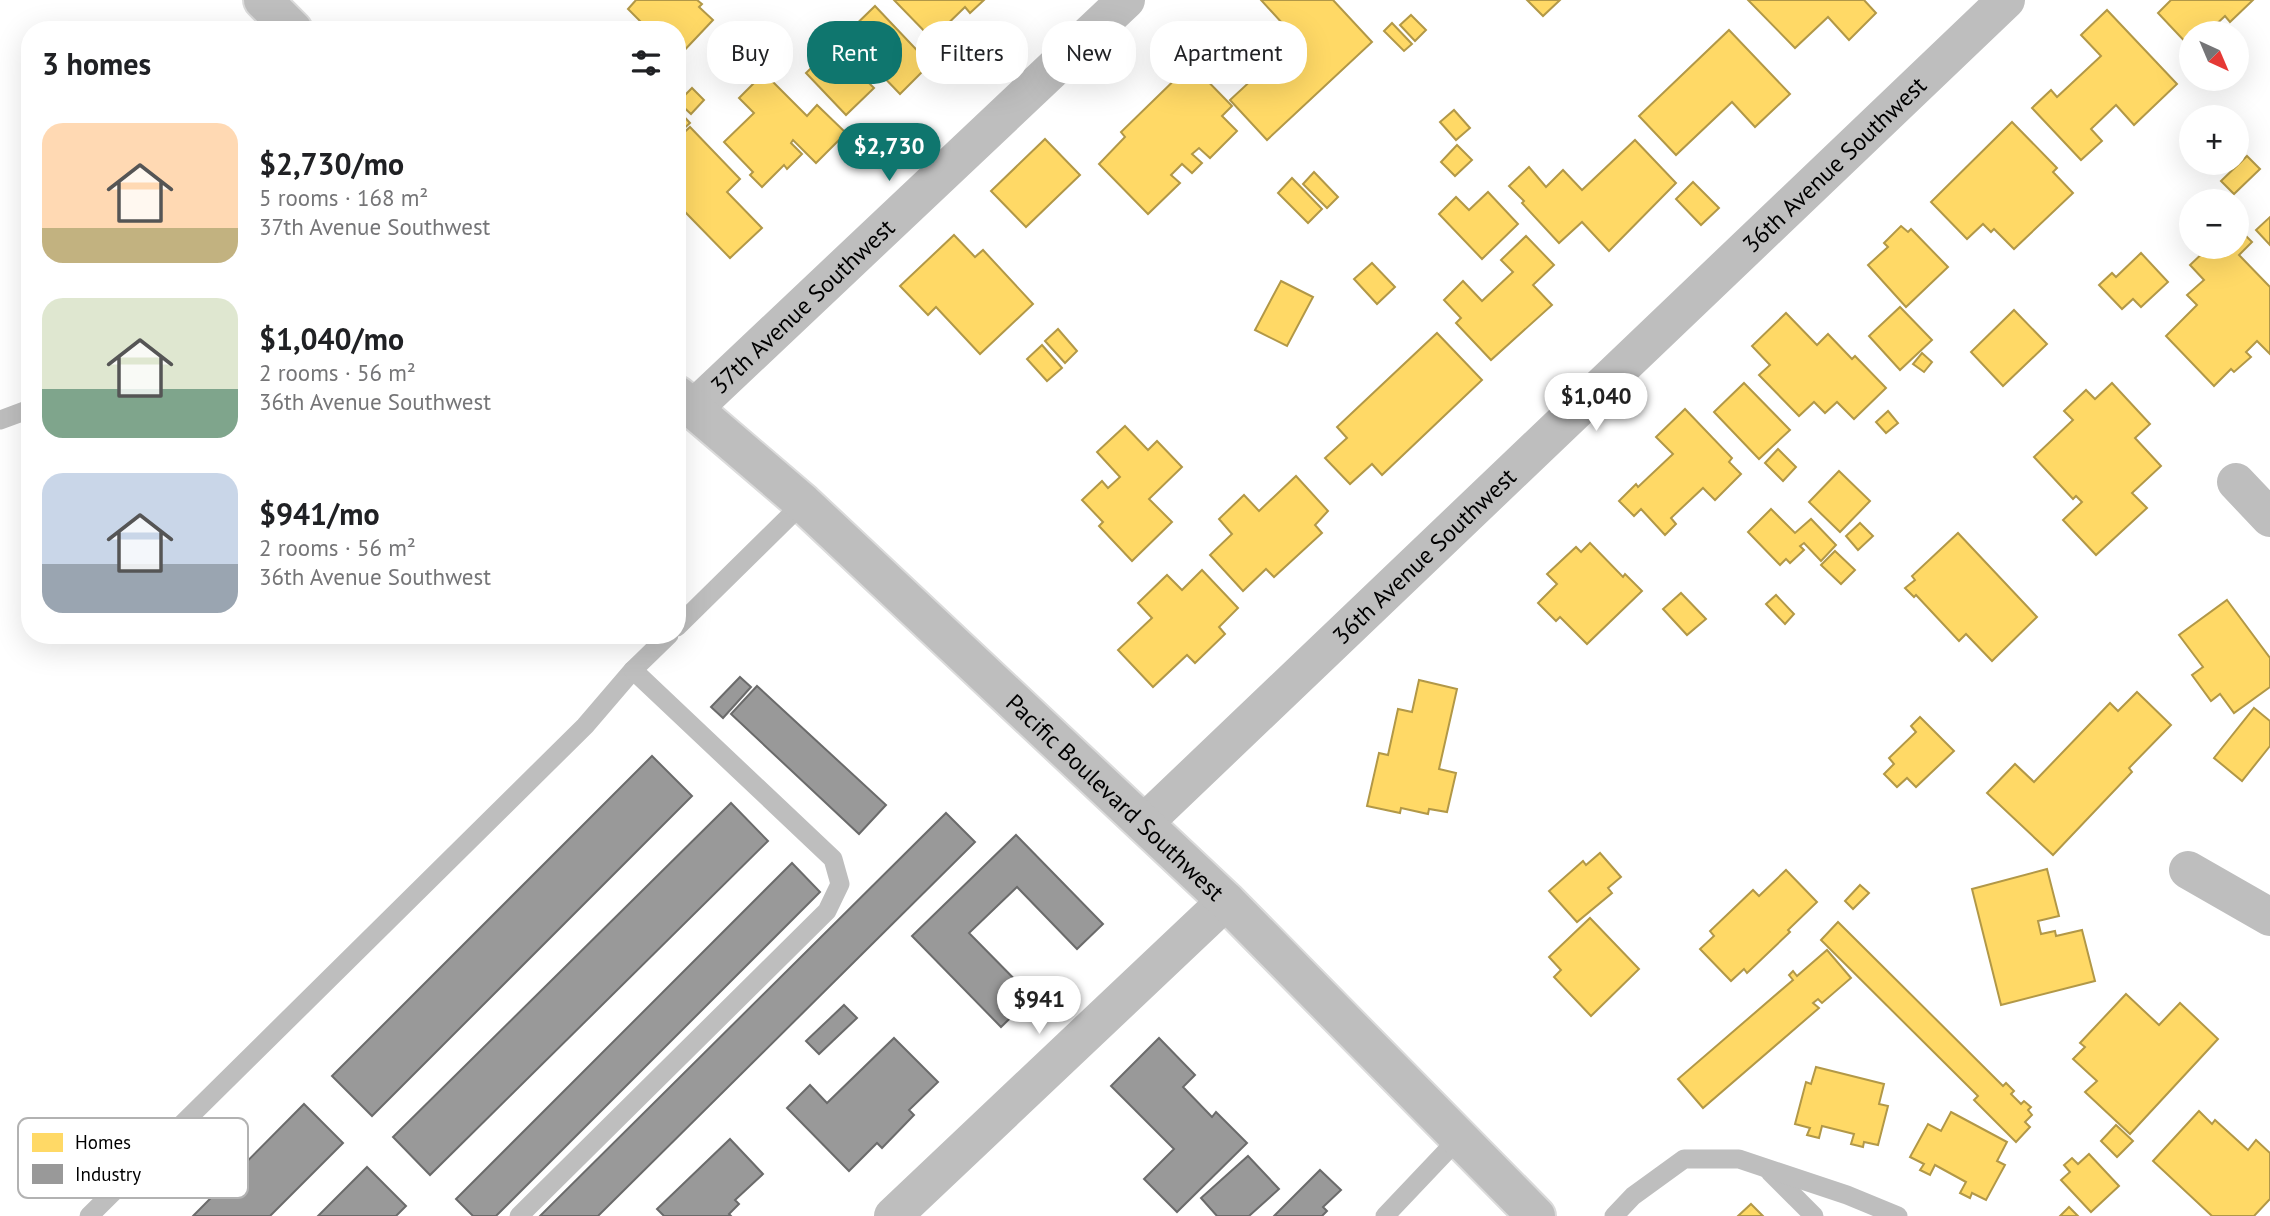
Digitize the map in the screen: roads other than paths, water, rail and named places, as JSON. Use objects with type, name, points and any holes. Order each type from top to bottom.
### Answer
[{"type":"street","points":[[263,0],[284,21]]},
{"type":"street","name":"37th Avenue Southwest","points":[[686,401],[1126,0]]},
{"type":"street","name":"36th Avenue Southwest","points":[[1144,823],[2006,0]]},
{"type":"street","name":"Pacific Boulevard Southwest","points":[[686,403],[803,503],[1226,901],[1536,1216]]},
{"type":"street","points":[[2236,482],[2270,518]]},
{"type":"street","points":[[2188,870],[2270,917]]},
{"type":"street","points":[[892,1216],[1226,901]]},
{"type":"lane","points":[[0,420],[21,412]]},
{"type":"lane","points":[[686,618],[803,503]]},
{"type":"lane","points":[[188,1118],[585,726],[633,670],[660,644]]},
{"type":"lane","points":[[520,1216],[827,911],[840,884],[833,859],[633,670]]},
{"type":"lane","points":[[1385,1216],[1459,1138]]},
{"type":"lane","points":[[1614,1216],[1633,1196],[1684,1159],[1739,1159],[1847,1195],[1898,1216]]},
{"type":"lane","points":[[1766,1168],[1814,1216]]},
{"type":"lane","points":[[89,1216],[107,1198]]}]
